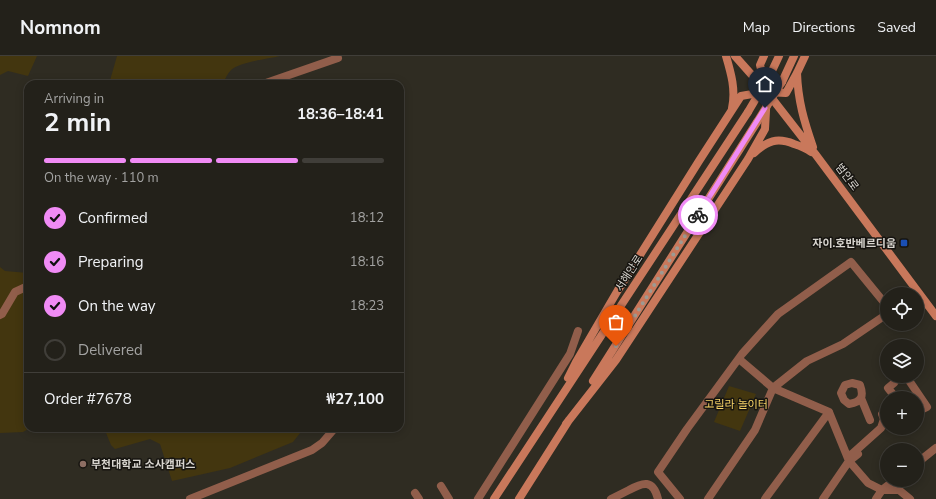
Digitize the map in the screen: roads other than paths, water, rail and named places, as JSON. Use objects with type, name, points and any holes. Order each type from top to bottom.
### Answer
[{"type":"main road","points":[[726,56],[732,74],[734,100],[731,112]]},
{"type":"main road","name":"범안로","points":[[735,56],[767,92],[816,155],[936,316]]},
{"type":"main road","points":[[566,424],[616,360],[748,159],[766,129],[767,92],[760,65],[764,56]]},
{"type":"main road","name":"서해안로","points":[[494,499],[748,112],[771,73],[779,56]]},
{"type":"main road","points":[[519,499],[782,82],[794,56]]},
{"type":"main road","points":[[550,414],[576,362],[618,290],[741,96],[767,92],[786,92],[797,74],[805,56]]},
{"type":"main road","points":[[797,74],[800,105],[807,132],[816,155]]},
{"type":"main road","points":[[748,159],[761,146],[777,140],[786,140],[806,148],[816,155]]},
{"type":"street","points":[[275,80],[338,58]]},
{"type":"street","points":[[680,499],[658,472],[687,429],[739,359],[778,314],[851,262],[880,297]]},
{"type":"street","points":[[0,315],[15,292],[24,288]]},
{"type":"street","points":[[708,499],[755,430],[773,388],[807,361],[844,344],[880,319]]},
{"type":"street","points":[[478,499],[570,354],[578,331]]},
{"type":"street","points":[[739,359],[773,388],[829,412],[848,458],[868,483],[882,490],[898,490],[910,499]]},
{"type":"street","points":[[890,391],[888,388],[894,383]]},
{"type":"street","points":[[861,398],[870,420]]},
{"type":"street","points":[[765,499],[829,412]]},
{"type":"street","points":[[823,499],[848,458],[880,429]]},
{"type":"street","points":[[190,499],[312,450],[322,443],[332,432]]},
{"type":"street","points":[[848,458],[880,435]]},
{"type":"street","points":[[924,457],[936,448]]},
{"type":"street","points":[[611,499],[644,483],[650,485],[658,499]]},
{"type":"street","points":[[441,486],[449,499]]},
{"type":"street","points":[[876,499],[886,487]]},
{"type":"place","name":"자이.호반베르디움","points":[[904,243]]},
{"type":"place","name":"부천대학교 소사캠퍼스","points":[[83,464]]},
{"type":"park label","name":"고릴라 놀이터","points":[[736,404]]}]
